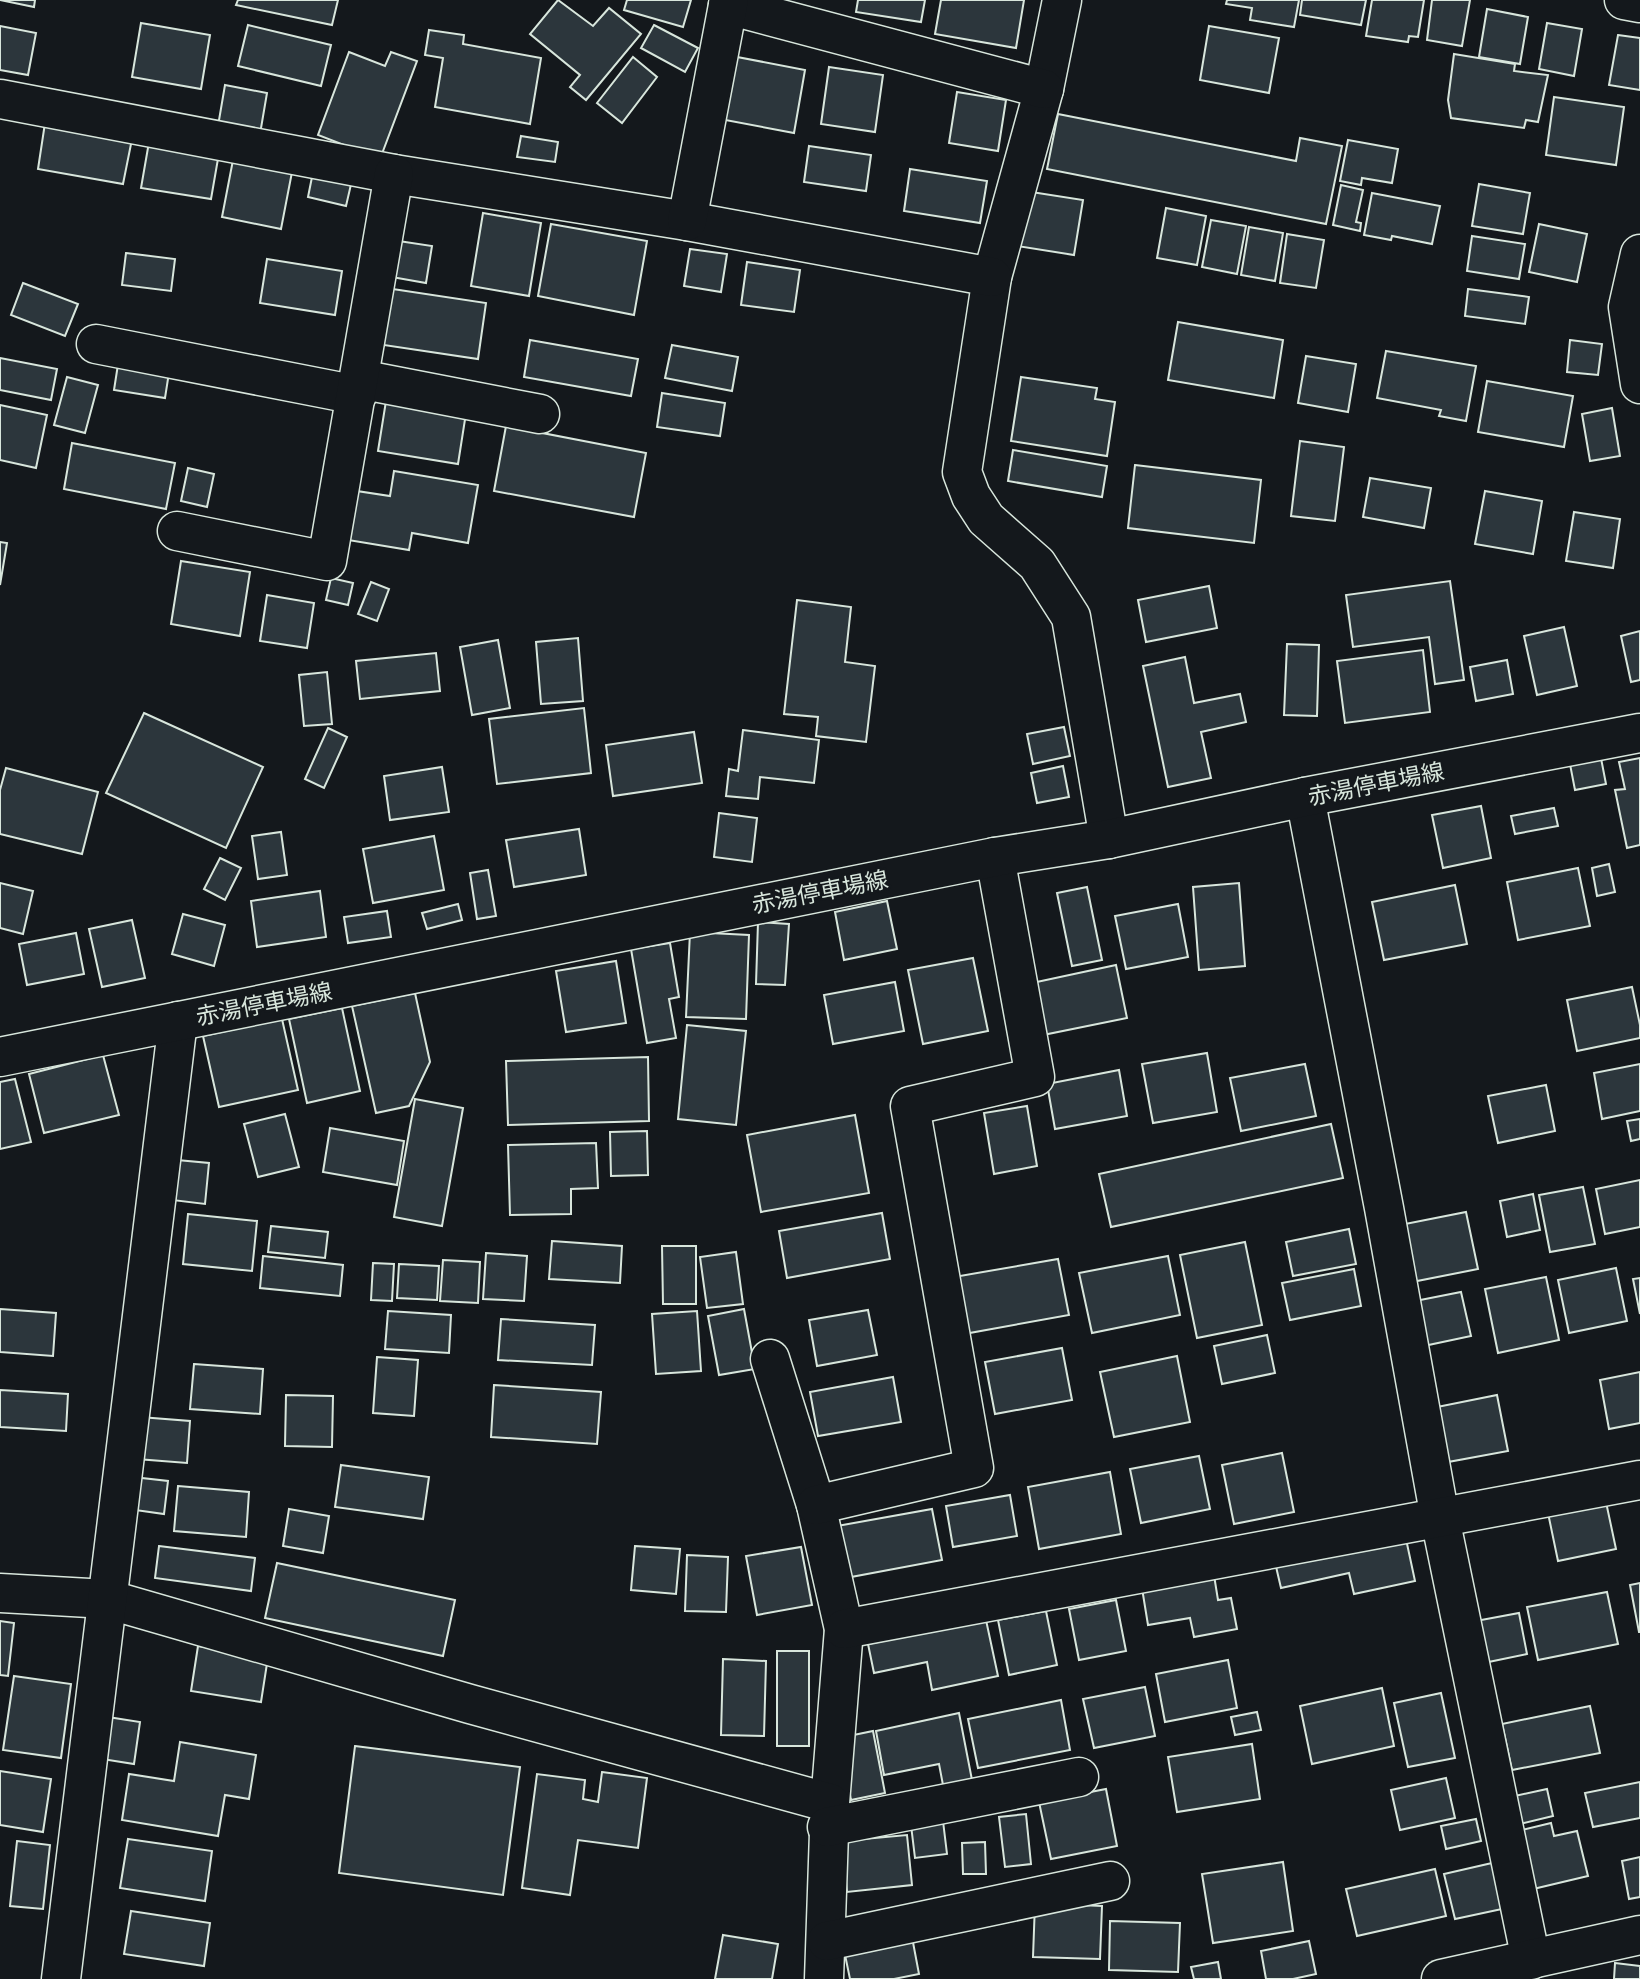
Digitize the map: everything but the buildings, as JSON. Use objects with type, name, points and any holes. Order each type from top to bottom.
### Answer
[{"type":"main road","points":[[1062,0],[1044,89],[992,277],[962,472],[971,496],[986,519],[1037,564],[1071,617],[1109,839]]},
{"type":"main road","points":[[1624,0],[1640,4]]},
{"type":"main road","points":[[687,221],[728,3],[1044,89]]},
{"type":"main road","points":[[0,99],[394,174],[687,221],[992,277]]},
{"type":"main road","points":[[177,531],[327,561],[394,174]]},
{"type":"main road","points":[[1640,254],[1628,307],[1640,384]]},
{"type":"main road","points":[[96,344],[540,414]]},
{"type":"main road","name":"赤湯停車場線","points":[[0,1057],[995,857],[1109,839],[1305,797],[1640,733]]},
{"type":"main road","points":[[1305,797],[1440,1518],[1531,1960]]},
{"type":"main road","points":[[816,1506],[974,1468],[910,1106],[1035,1077],[995,857]]},
{"type":"main road","points":[[61,1979],[178,1021]]},
{"type":"main road","points":[[770,1359],[816,1506],[844,1629],[828,1815],[824,1979]]},
{"type":"main road","points":[[844,1629],[1640,1480]]},
{"type":"main road","points":[[0,1593],[107,1599],[470,1704],[828,1815],[1079,1777]]},
{"type":"main road","points":[[827,1941],[1110,1881]]},
{"type":"main road","points":[[1441,1979],[1640,1935]]}]
